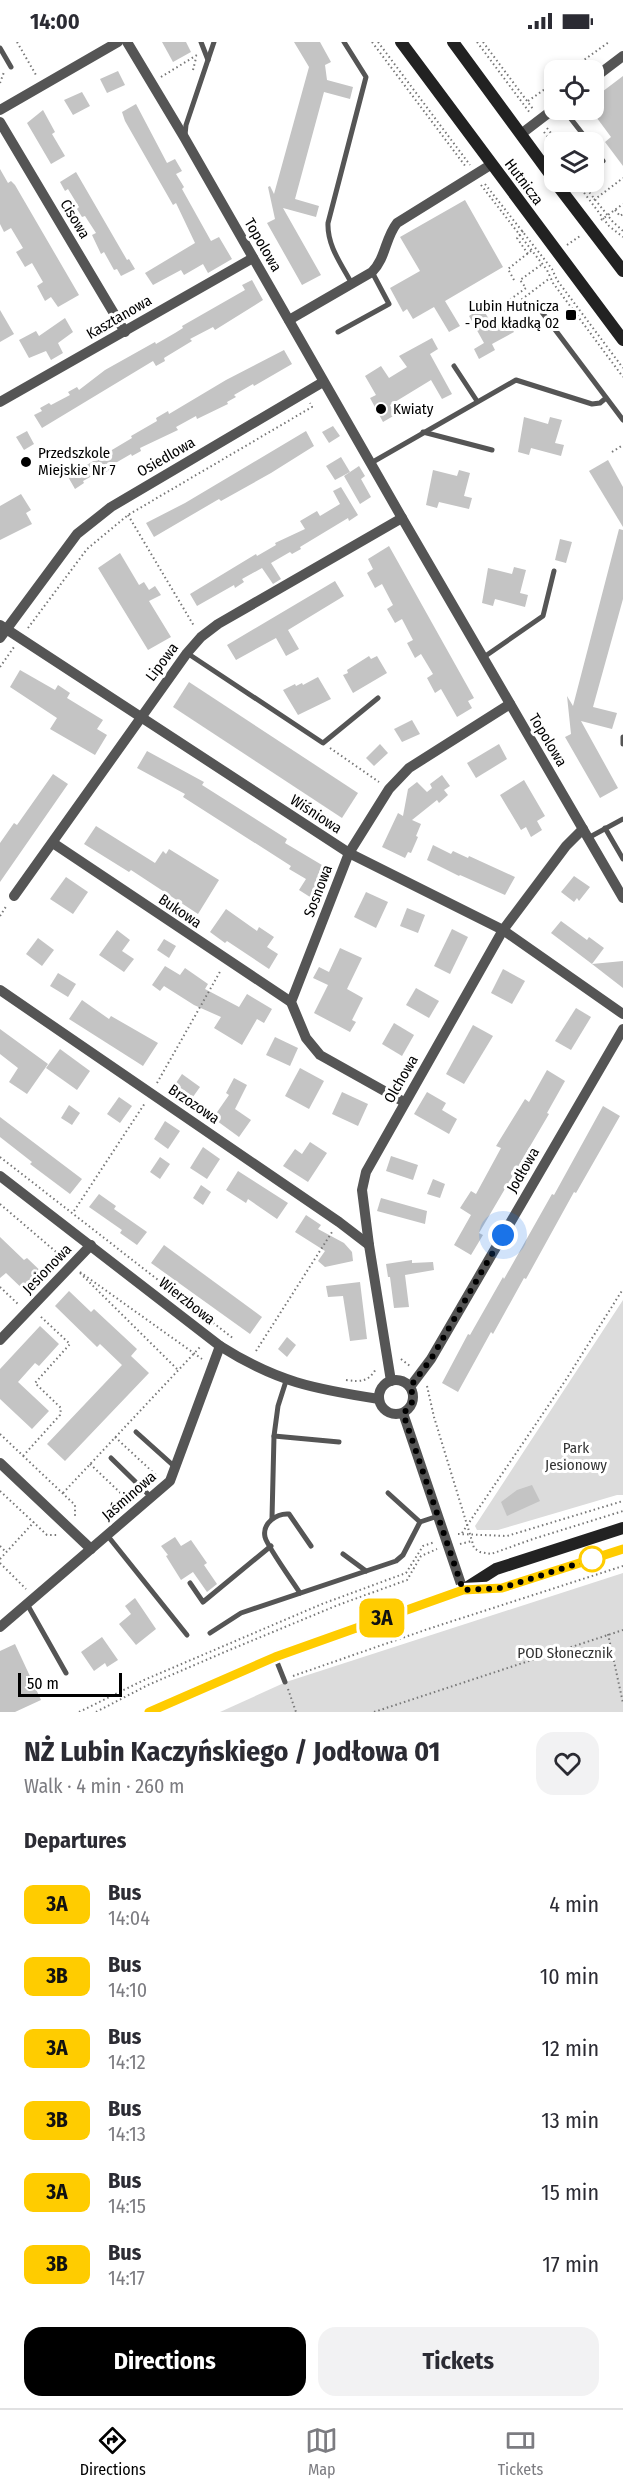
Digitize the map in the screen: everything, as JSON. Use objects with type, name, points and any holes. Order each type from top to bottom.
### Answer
[{"type":"main road","name":"Hutnicza","points":[[401,42],[623,340]]},
{"type":"main road","name":"Hutnicza","points":[[453,42],[544,166]]},
{"type":"main road","name":"Hutnicza","points":[[563,192],[623,271]]},
{"type":"main road","points":[[149,1712],[275,1657],[463,1590],[496,1569],[623,1528]]},
{"type":"main road","points":[[463,1590],[502,1588],[623,1549]]},
{"type":"street","points":[[0,110],[118,42]]},
{"type":"street","name":"Topolowa","points":[[127,42],[623,898]]},
{"type":"street","points":[[604,70],[623,56]]},
{"type":"street","points":[[521,134],[544,116]]},
{"type":"street","name":"Cisowa","points":[[0,122],[125,332]]},
{"type":"street","points":[[289,320],[372,272],[379,265],[390,232],[397,223],[492,164]]},
{"type":"street","name":"Kasztanowa","points":[[2,397],[125,332],[253,258]]},
{"type":"street","name":"Osiedlowa","points":[[2,631],[77,534],[111,507],[323,382]]},
{"type":"street","name":"Lipowa","points":[[14,896],[140,717],[201,637],[218,624],[402,518]]},
{"type":"street","name":"Wiśniowa","points":[[2,631],[19,639],[349,853],[503,930],[623,1014]]},
{"type":"street","name":"Sosnowa","points":[[291,1002],[349,853],[388,789],[409,768],[510,704]]},
{"type":"street","name":"Olchowa","points":[[391,1381],[362,1190],[366,1172],[503,930],[566,846],[586,833]]},
{"type":"street","name":"Bukowa","points":[[53,843],[291,1002]]},
{"type":"street","name":"Brzozowa","points":[[0,990],[339,1222],[369,1245]]},
{"type":"street","points":[[291,1002],[306,1038],[320,1055],[404,1102]]},
{"type":"street","name":"Jodłowa","points":[[410,1387],[420,1374],[623,1029]]},
{"type":"street","name":"Wierzbowa","points":[[0,1176],[220,1346],[247,1363],[286,1381],[314,1389],[379,1399]]},
{"type":"street","name":"Jesionowa","points":[[0,1340],[91,1245]]},
{"type":"street","name":"Jaśminowa","points":[[0,1627],[170,1481],[220,1346]]},
{"type":"street","points":[[398,1380],[410,1387],[413,1402],[403,1413],[390,1413],[385,1410],[379,1399],[382,1388],[391,1381],[398,1380]]},
{"type":"street","points":[[403,1413],[463,1590]]},
{"type":"street","points":[[0,1463],[92,1549]]},
{"type":"lane","points":[[201,42],[208,61]]},
{"type":"lane","points":[[184,137],[186,124],[214,42]]},
{"type":"lane","points":[[344,42],[366,77],[328,223],[328,234],[330,243],[352,284]]},
{"type":"lane","points":[[0,48],[11,67]]},
{"type":"lane","points":[[572,120],[581,132]]},
{"type":"lane","points":[[338,332],[389,304],[372,272]]},
{"type":"lane","points":[[541,311],[623,420]]},
{"type":"lane","points":[[453,366],[477,401]]},
{"type":"lane","points":[[371,463],[516,381],[592,404],[600,403],[606,398]]},
{"type":"lane","points":[[423,432],[492,450]]},
{"type":"lane","points":[[484,657],[543,616],[554,571]]},
{"type":"lane","points":[[187,653],[323,743],[378,698]]},
{"type":"lane","points":[[623,737],[623,744]]},
{"type":"lane","points":[[586,833],[605,828],[623,819]]},
{"type":"lane","points":[[605,828],[623,859]]},
{"type":"lane","points":[[286,1381],[278,1406],[274,1436],[272,1518],[265,1531],[265,1537],[300,1593]]},
{"type":"lane","points":[[136,1432],[175,1467]]},
{"type":"lane","points":[[274,1436],[339,1442]]},
{"type":"lane","points":[[111,1458],[151,1497]]},
{"type":"lane","points":[[388,1493],[420,1522]]},
{"type":"lane","points":[[272,1518],[285,1513],[293,1517],[311,1546]]},
{"type":"lane","points":[[210,1633],[241,1613],[387,1565],[403,1555],[420,1522],[439,1516]]},
{"type":"lane","points":[[107,1536],[187,1635]]},
{"type":"lane","points":[[190,1582],[203,1602],[271,1546]]},
{"type":"lane","points":[[343,1554],[366,1571]]},
{"type":"lane","points":[[27,1604],[66,1672]]},
{"type":"lane","points":[[275,1657],[286,1683]]},
{"type":"path","points":[[17,42],[38,77]]},
{"type":"path","points":[[372,42],[476,176],[523,231],[623,369]]},
{"type":"path","points":[[378,42],[547,270],[550,278],[623,377]]},
{"type":"path","points":[[477,42],[549,132]]},
{"type":"path","points":[[483,42],[528,102],[546,132]]},
{"type":"path","points":[[584,60],[609,42]]},
{"type":"path","points":[[192,75],[198,49]]},
{"type":"path","points":[[158,78],[197,55]]},
{"type":"path","points":[[528,102],[544,90]]},
{"type":"path","points":[[593,201],[623,178]]},
{"type":"path","points":[[585,192],[613,222],[621,225],[623,231]]},
{"type":"path","points":[[587,192],[609,226],[623,237]]},
{"type":"path","points":[[623,204],[615,210],[620,216],[623,214]]},
{"type":"path","points":[[523,231],[517,238],[528,254]]},
{"type":"path","points":[[514,279],[508,269],[532,250]]},
{"type":"path","points":[[520,280],[526,288],[501,306],[505,312],[550,278]]},
{"type":"path","points":[[595,340],[599,336]]},
{"type":"path","points":[[0,667],[87,549],[128,515],[312,407],[305,393]]},
{"type":"path","points":[[612,452],[623,445]]},
{"type":"path","points":[[128,515],[201,637]]},
{"type":"path","points":[[323,743],[388,789]]},
{"type":"path","points":[[0,1156],[239,1343]]},
{"type":"path","points":[[0,1204],[71,1265],[178,1370]]},
{"type":"path","points":[[247,1363],[339,1222]]},
{"type":"path","points":[[71,1265],[212,1367]]},
{"type":"path","points":[[0,1287],[70,1344],[35,1383],[61,1408],[60,1415],[23,1456]]},
{"type":"path","points":[[96,1712],[148,1685],[227,1651],[338,1605],[407,1580],[421,1556],[462,1533],[468,1526],[567,1378],[623,1289]]},
{"type":"path","points":[[63,1494],[210,1338]]},
{"type":"path","points":[[247,1347],[264,1356]]},
{"type":"path","points":[[337,1379],[362,1382],[371,1377],[379,1357],[396,1355],[420,1374],[427,1385],[434,1417],[474,1548],[480,1552],[491,1554],[623,1511]]},
{"type":"path","points":[[115,1437],[159,1478]]},
{"type":"path","points":[[90,1464],[132,1503]]},
{"type":"path","points":[[0,1491],[47,1535],[64,1535]]},
{"type":"path","points":[[462,1533],[507,1536],[623,1501]]},
{"type":"path","points":[[0,1559],[34,1522]]},
{"type":"path","points":[[79,1712],[144,1680],[322,1604],[406,1573],[423,1546],[472,1541]]},
{"type":"path","points":[[0,1546],[6,1552]]},
{"type":"path","points":[[0,1563],[28,1592]]},
{"type":"path","points":[[296,1712],[286,1683],[428,1629],[623,1566]]},
{"type":"path","points":[[374,1712],[623,1630]]},
{"type":"path","points":[[608,1634],[623,1703]]},
{"type":"green space","name":"Park Jesionowy","points":[[623,1300],[623,1495],[498,1530],[477,1530],[475,1526]]},
{"type":"green space","name":"POD Słonecznik","points":[[623,1573],[623,1712],[220,1712],[286,1682]]},
{"type":"building","points":[[162,42],[186,42],[191,52],[173,62]]},
{"type":"building","points":[[294,42],[320,42],[331,62],[325,65],[327,80],[353,87],[350,99],[324,92],[295,199],[319,206],[316,217],[283,208],[321,275],[302,285],[267,223],[275,219],[268,187],[270,186],[274,194],[309,67]]},
{"type":"building","points":[[118,71],[125,85],[107,93],[100,79]]},
{"type":"building","points":[[623,76],[623,166],[605,142],[611,137],[598,120],[604,120],[604,90]]},
{"type":"building","points":[[82,92],[90,106],[73,115],[64,100]]},
{"type":"building","points":[[136,104],[167,163],[175,159],[182,171],[176,174],[184,187],[182,189],[211,241],[219,237],[232,259],[208,273],[203,264],[184,275],[181,270],[153,285],[145,273],[195,243],[176,203],[173,205],[125,121],[122,112]]},
{"type":"building","points":[[43,110],[55,132],[52,134],[65,156],[51,164],[27,123]]},
{"type":"building","points":[[0,169],[8,183],[11,181],[15,185],[79,295],[58,307],[51,297],[45,301],[37,286],[43,282],[32,263],[25,267],[16,252],[23,248],[11,228],[4,232],[0,224]]},
{"type":"building","points":[[76,172],[127,260],[129,259],[135,269],[121,276],[117,269],[114,270],[104,252],[101,254],[92,235],[96,233],[85,216],[82,217],[68,189],[65,191],[60,182]]},
{"type":"building","points":[[465,200],[503,267],[445,301],[460,326],[449,332],[434,307],[413,319],[407,309],[403,312],[390,288],[420,271],[400,237]]},
{"type":"building","points":[[252,280],[263,300],[215,330],[213,327],[190,339],[192,341],[164,358],[165,361],[156,366],[153,361],[42,428],[34,415],[42,411],[40,408],[70,395],[68,392],[77,387],[79,390],[105,370],[175,333],[183,328],[182,326],[245,290],[242,285]]},
{"type":"building","points":[[482,308],[494,327],[507,320],[514,332],[492,344],[495,350],[479,359],[474,349],[484,343],[469,316]]},
{"type":"building","points":[[0,310],[14,334],[0,342]]},
{"type":"building","points":[[65,318],[73,332],[58,343],[63,353],[51,360],[46,351],[29,358],[19,340],[36,331],[39,336]]},
{"type":"building","points":[[432,338],[438,349],[430,354],[452,394],[442,399],[431,380],[390,405],[395,415],[383,422],[370,398],[376,395],[365,376],[381,366],[389,378],[407,367],[399,356]]},
{"type":"building","points":[[284,350],[292,364],[234,395],[236,397],[227,402],[228,404],[197,419],[196,416],[176,427],[178,430],[140,448],[141,451],[112,465],[113,467],[105,473],[103,470],[83,481],[84,483],[75,489],[67,475],[74,469],[83,464],[85,466],[132,438],[131,436],[157,421],[156,418],[168,411],[169,414],[226,380]]},
{"type":"building","points":[[524,417],[548,424],[550,417],[562,420],[555,443],[564,445],[561,456],[531,448],[529,455],[518,452]]},
{"type":"building","points":[[333,426],[340,436],[329,443],[322,432]]},
{"type":"building","points":[[27,431],[34,444],[24,450],[16,437]]},
{"type":"building","points":[[306,431],[314,446],[271,473],[221,501],[219,499],[154,537],[146,523],[185,503]]},
{"type":"building","points":[[341,457],[350,472],[335,480],[326,466]]},
{"type":"building","points":[[608,460],[623,487],[623,527],[589,471]]},
{"type":"building","points":[[359,466],[365,476],[361,479],[371,497],[360,504],[344,476]]},
{"type":"building","points":[[433,470],[457,476],[459,470],[470,473],[464,496],[472,498],[469,509],[439,502],[437,508],[426,505]]},
{"type":"building","points":[[341,487],[358,515],[349,521],[348,518],[292,554],[290,552],[271,563],[281,579],[273,584],[262,568],[242,579],[244,582],[235,588],[234,585],[197,606],[190,594],[256,554],[257,556],[276,545],[275,543],[305,529],[300,521],[317,511],[320,516],[340,504],[333,491]]},
{"type":"building","points":[[21,494],[31,510],[26,513],[32,524],[0,540],[0,506]]},
{"type":"building","points":[[619,529],[623,530],[623,599],[593,707],[617,713],[612,729],[581,721],[618,788],[600,798],[565,737],[571,734],[567,696],[573,706]]},
{"type":"building","points":[[560,539],[572,542],[566,563],[555,560]]},
{"type":"building","points":[[389,546],[474,698],[468,701],[472,708],[457,717],[441,689],[435,693],[427,678],[433,674],[421,654],[415,658],[407,643],[413,640],[402,619],[395,623],[387,609],[393,605],[382,584],[375,588],[367,573],[373,569],[368,559]]},
{"type":"building","points":[[120,553],[139,585],[144,582],[149,590],[155,586],[161,595],[149,601],[171,637],[148,650],[98,568]]},
{"type":"building","points":[[514,567],[526,570],[520,593],[528,595],[525,607],[495,599],[493,606],[482,603],[488,568],[512,574]]},
{"type":"building","points":[[335,581],[344,596],[288,630],[299,649],[286,656],[276,638],[236,660],[227,645]]},
{"type":"building","points":[[369,656],[371,659],[377,656],[387,673],[353,693],[343,675]]},
{"type":"building","points":[[20,670],[55,690],[58,685],[70,693],[67,698],[103,720],[97,729],[107,735],[95,755],[50,729],[57,718],[10,687]]},
{"type":"building","points":[[318,677],[331,699],[298,715],[283,690],[295,684],[296,686],[302,683],[303,685]]},
{"type":"building","points":[[189,682],[358,793],[342,818],[173,707]]},
{"type":"building","points":[[412,720],[420,734],[402,742],[394,729]]},
{"type":"building","points":[[380,744],[388,753],[374,766],[366,758]]},
{"type":"building","points":[[499,744],[507,759],[476,778],[467,763]]},
{"type":"building","points":[[147,751],[204,782],[202,785],[287,839],[285,843],[327,868],[310,897],[299,890],[306,879],[289,869],[291,866],[183,797],[185,794],[137,768]]},
{"type":"building","points":[[53,774],[68,784],[0,882],[0,843],[14,823],[17,825]]},
{"type":"building","points":[[442,775],[450,786],[444,790],[448,795],[439,803],[437,800],[412,820],[421,824],[411,853],[408,852],[405,858],[382,847],[398,813],[403,816],[408,789],[417,782],[427,792],[432,788],[430,784]]},
{"type":"building","points":[[524,780],[545,816],[537,821],[542,830],[531,837],[526,827],[521,830],[500,795]]},
{"type":"building","points":[[96,826],[155,863],[163,851],[166,854],[169,849],[219,880],[198,914],[131,870],[129,872],[84,844]]},
{"type":"building","points":[[433,845],[451,854],[453,851],[468,858],[469,856],[515,877],[505,895],[427,860]]},
{"type":"building","points":[[574,876],[590,887],[579,901],[577,898],[574,902],[561,892]]},
{"type":"building","points":[[66,877],[88,892],[73,914],[50,899]]},
{"type":"building","points":[[366,892],[388,902],[376,928],[354,917]]},
{"type":"building","points":[[407,908],[425,915],[418,933],[400,926]]},
{"type":"building","points":[[226,909],[257,931],[259,927],[274,937],[267,947],[278,954],[269,969],[210,932]]},
{"type":"building","points":[[561,921],[587,940],[589,937],[604,948],[592,964],[551,933]]},
{"type":"building","points":[[452,929],[468,937],[450,974],[434,966]]},
{"type":"building","points":[[117,930],[130,940],[122,951],[134,959],[124,972],[99,955]]},
{"type":"building","points":[[38,938],[54,950],[42,966],[26,954]]},
{"type":"building","points":[[164,939],[176,946],[169,958],[157,950]]},
{"type":"building","points":[[340,948],[362,958],[347,989],[363,998],[352,1020],[356,1022],[350,1032],[314,1013],[328,985],[313,978],[319,967],[329,972]]},
{"type":"building","points":[[623,961],[623,988],[592,964]]},
{"type":"building","points":[[165,966],[180,975],[185,968],[208,984],[205,989],[239,1007],[247,994],[272,1009],[264,1023],[257,1019],[242,1045],[214,1028],[221,1017],[194,1005],[164,986],[160,991],[152,985]]},
{"type":"building","points":[[503,969],[525,981],[512,1004],[491,993]]},
{"type":"building","points":[[58,973],[76,984],[68,997],[50,986]]},
{"type":"building","points":[[416,988],[439,1001],[429,1018],[406,1005]]},
{"type":"building","points":[[82,1000],[109,1019],[111,1016],[158,1043],[143,1066],[69,1019]]},
{"type":"building","points":[[576,1008],[591,1017],[571,1050],[555,1041]]},
{"type":"building","points":[[394,1023],[414,1035],[402,1056],[382,1044]]},
{"type":"building","points":[[473,1025],[493,1036],[464,1084],[446,1074]]},
{"type":"building","points":[[0,1029],[48,1064],[27,1094],[9,1082],[18,1068],[0,1054]]},
{"type":"building","points":[[275,1037],[298,1048],[290,1066],[266,1055]]},
{"type":"building","points":[[60,1049],[90,1071],[77,1090],[46,1068]]},
{"type":"building","points":[[300,1068],[324,1081],[309,1109],[285,1096]]},
{"type":"building","points":[[547,1070],[565,1081],[547,1113],[549,1114],[479,1233],[483,1235],[471,1255],[454,1245],[471,1215],[460,1208],[471,1191],[476,1194],[501,1148],[496,1146],[525,1099],[529,1102]]},
{"type":"building","points":[[182,1074],[200,1087],[190,1101],[172,1089]]},
{"type":"building","points":[[234,1078],[247,1085],[235,1109],[251,1120],[239,1137],[213,1118],[229,1095],[226,1093]]},
{"type":"building","points":[[342,1092],[368,1104],[358,1126],[332,1114]]},
{"type":"building","points":[[427,1092],[446,1103],[442,1110],[457,1119],[449,1134],[414,1114]]},
{"type":"building","points":[[119,1097],[132,1106],[120,1123],[107,1114]]},
{"type":"building","points":[[69,1105],[80,1113],[72,1125],[61,1118]]},
{"type":"building","points":[[603,1106],[620,1116],[576,1193],[574,1192],[526,1279],[524,1278],[493,1334],[491,1332],[458,1392],[442,1383],[468,1334],[470,1335],[503,1277],[504,1279],[552,1194],[554,1195]]},
{"type":"building","points":[[0,1117],[82,1179],[70,1194],[30,1164],[32,1162],[0,1137]]},
{"type":"building","points":[[165,1121],[180,1131],[168,1149],[154,1139]]},
{"type":"building","points":[[310,1142],[327,1153],[308,1182],[283,1166],[295,1149],[302,1154]]},
{"type":"building","points":[[203,1147],[220,1159],[207,1179],[190,1168]]},
{"type":"building","points":[[391,1156],[418,1165],[413,1180],[386,1171]]},
{"type":"building","points":[[160,1157],[170,1164],[160,1179],[150,1172]]},
{"type":"building","points":[[238,1171],[288,1203],[277,1219],[248,1199],[246,1203],[226,1190]]},
{"type":"building","points":[[433,1179],[445,1184],[440,1198],[427,1194]]},
{"type":"building","points":[[201,1185],[211,1192],[203,1205],[193,1198]]},
{"type":"building","points":[[99,1194],[116,1206],[114,1209],[147,1232],[137,1245],[120,1233],[122,1230],[89,1207]]},
{"type":"building","points":[[381,1198],[427,1211],[425,1224],[377,1211]]},
{"type":"building","points":[[306,1215],[321,1225],[318,1229],[344,1243],[352,1252],[353,1261],[325,1267],[318,1261],[325,1251],[295,1232]]},
{"type":"building","points":[[0,1237],[24,1260],[27,1258],[48,1278],[30,1296],[6,1273],[0,1278]]},
{"type":"building","points":[[164,1245],[262,1317],[250,1334],[151,1263]]},
{"type":"building","points":[[412,1260],[412,1263],[433,1262],[434,1270],[405,1275],[409,1307],[394,1308],[386,1264]]},
{"type":"building","points":[[360,1282],[367,1339],[350,1341],[343,1296],[328,1297],[326,1286]]},
{"type":"building","points":[[69,1291],[91,1312],[94,1309],[137,1349],[131,1356],[149,1373],[65,1461],[47,1444],[122,1365],[100,1344],[97,1347],[55,1306]]},
{"type":"building","points":[[40,1326],[59,1344],[39,1366],[35,1363],[18,1382],[49,1411],[32,1429],[0,1399],[0,1369]]},
{"type":"building","points":[[287,1337],[296,1345],[287,1357],[278,1349]]},
{"type":"building","points":[[532,1485],[540,1501],[507,1516],[501,1502],[517,1490]]},
{"type":"building","points":[[175,1537],[181,1546],[191,1540],[207,1563],[204,1565],[217,1584],[207,1592],[193,1572],[181,1580],[166,1556],[168,1555],[161,1546]]},
{"type":"building","points":[[135,1598],[156,1629],[136,1645],[119,1624],[131,1614],[125,1606]]},
{"type":"building","points":[[102,1637],[118,1660],[107,1667],[105,1663],[94,1671],[81,1652]]},
{"type":"building","points":[[15,1644],[41,1700],[15,1712],[0,1712],[0,1651]]},
{"type":"bus line","name":"3A","points":[[149,1712],[275,1657],[463,1590],[502,1588],[623,1549]]},
{"type":"place","name":"Lubin Hutnicza - Pod kładką 02","points":[[571,315]]},
{"type":"place","name":"Kwiaty","points":[[381,409]]},
{"type":"place","name":"Przedszkole Miejskie Nr 7","points":[[26,462]]},
{"type":"route","points":[[503,1235],[431,1359],[410,1387],[413,1402],[403,1413],[463,1590],[502,1588],[592,1559]]}]
